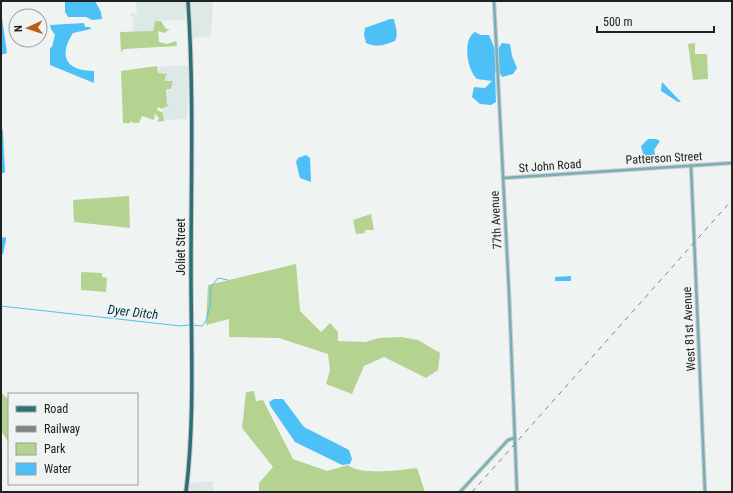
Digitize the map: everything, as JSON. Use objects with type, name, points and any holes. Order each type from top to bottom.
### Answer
[{"type":"main road","name":"Joliet Street","points":[[186,492],[191,423],[191,64],[188,1]]},
{"type":"street","name":"77th Avenue","points":[[494,1],[517,492]]},
{"type":"street","name":"Patterson Street","points":[[598,172],[732,163]]},
{"type":"street","name":"West 81st Avenue","points":[[691,166],[705,492]]},
{"type":"street","name":"St John Road","points":[[503,178],[598,172]]},
{"type":"street","points":[[460,492],[508,440],[514,438]]},
{"type":"shaded area","points":[[136,1],[185,1],[185,20],[154,21],[153,31],[133,33],[133,17],[130,17],[130,13],[137,13]]},
{"type":"shaded area","points":[[191,1],[213,1],[211,36],[193,38]]},
{"type":"shaded area","points":[[188,65],[187,119],[164,120],[162,109],[168,108],[166,89],[172,89],[173,81],[165,81],[164,77],[158,73],[159,67]]},
{"type":"shaded area","points":[[213,481],[214,492],[183,492],[184,484]]},
{"type":"green space","points":[[155,21],[161,21],[166,29],[170,29],[164,33],[158,31],[159,42],[167,44],[176,41],[177,46],[124,49],[121,52],[120,32],[153,31]]},
{"type":"green space","points":[[695,43],[695,54],[707,54],[708,79],[693,80],[688,44]]},
{"type":"green space","points":[[157,66],[158,73],[167,74],[165,81],[173,81],[171,89],[166,89],[167,104],[169,106],[161,109],[158,107],[157,110],[163,113],[164,121],[157,122],[159,118],[155,114],[154,120],[142,116],[139,123],[133,123],[131,121],[130,123],[123,123],[121,71]]},
{"type":"green space","points":[[129,196],[130,228],[74,222],[73,200]]},
{"type":"green space","points":[[371,214],[374,230],[365,230],[365,233],[356,234],[353,220]]},
{"type":"green space","points":[[296,264],[300,311],[321,332],[330,323],[338,332],[338,341],[365,342],[380,338],[401,337],[418,340],[440,353],[438,370],[426,378],[384,357],[364,366],[352,394],[326,384],[330,370],[328,354],[279,338],[229,337],[229,319],[206,325],[208,285]]},
{"type":"green space","points":[[81,272],[102,273],[102,277],[107,278],[106,292],[81,290]]},
{"type":"green space","points":[[254,391],[256,401],[263,400],[293,459],[327,471],[348,465],[354,468],[371,471],[391,471],[417,468],[425,492],[259,492],[259,483],[273,467],[242,428],[246,392]]},
{"type":"green space","points":[[1,392],[7,398],[8,397],[8,442],[1,431]]},
{"type":"water","points":[[95,1],[101,12],[102,19],[92,20],[86,17],[68,17],[65,12],[65,2]]},
{"type":"water","points":[[1,11],[7,53],[1,55]]},
{"type":"water","points":[[394,19],[396,27],[397,35],[395,41],[378,46],[366,43],[364,35],[365,28]]},
{"type":"water","points":[[84,23],[85,27],[90,27],[91,29],[73,33],[68,41],[66,49],[67,61],[77,68],[94,71],[94,83],[50,65],[50,48],[52,47],[55,35],[50,25]]},
{"type":"water","points":[[475,32],[481,35],[489,35],[495,49],[498,49],[502,43],[510,44],[512,56],[517,68],[513,74],[502,77],[499,72],[495,73],[496,102],[491,105],[480,104],[472,97],[474,87],[485,88],[492,81],[477,79],[471,69],[467,55],[467,48],[468,41]]},
{"type":"water","points":[[662,82],[681,102],[678,102],[661,91]]},
{"type":"water","points":[[1,124],[3,132],[5,173],[1,173]]},
{"type":"water","points":[[648,139],[656,139],[660,141],[654,150],[656,158],[652,161],[644,158],[641,146]]},
{"type":"water","points":[[306,155],[310,158],[311,182],[300,178],[296,162],[298,158]]},
{"type":"water","points":[[6,237],[3,254],[1,254],[1,238]]},
{"type":"water","points":[[571,276],[571,281],[555,281],[555,277]]},
{"type":"water","points":[[274,399],[283,399],[304,427],[349,450],[352,459],[350,464],[342,465],[295,442],[271,407],[269,402]]},
{"type":"waterway","name":"Dyer Ditch","points":[[192,325],[202,326],[206,321],[210,306],[211,287],[218,278],[228,280]]},
{"type":"waterway","name":"Dyer Ditch","points":[[1,306],[181,326],[189,325]]},
{"type":"railway","points":[[472,492],[732,200]]}]
